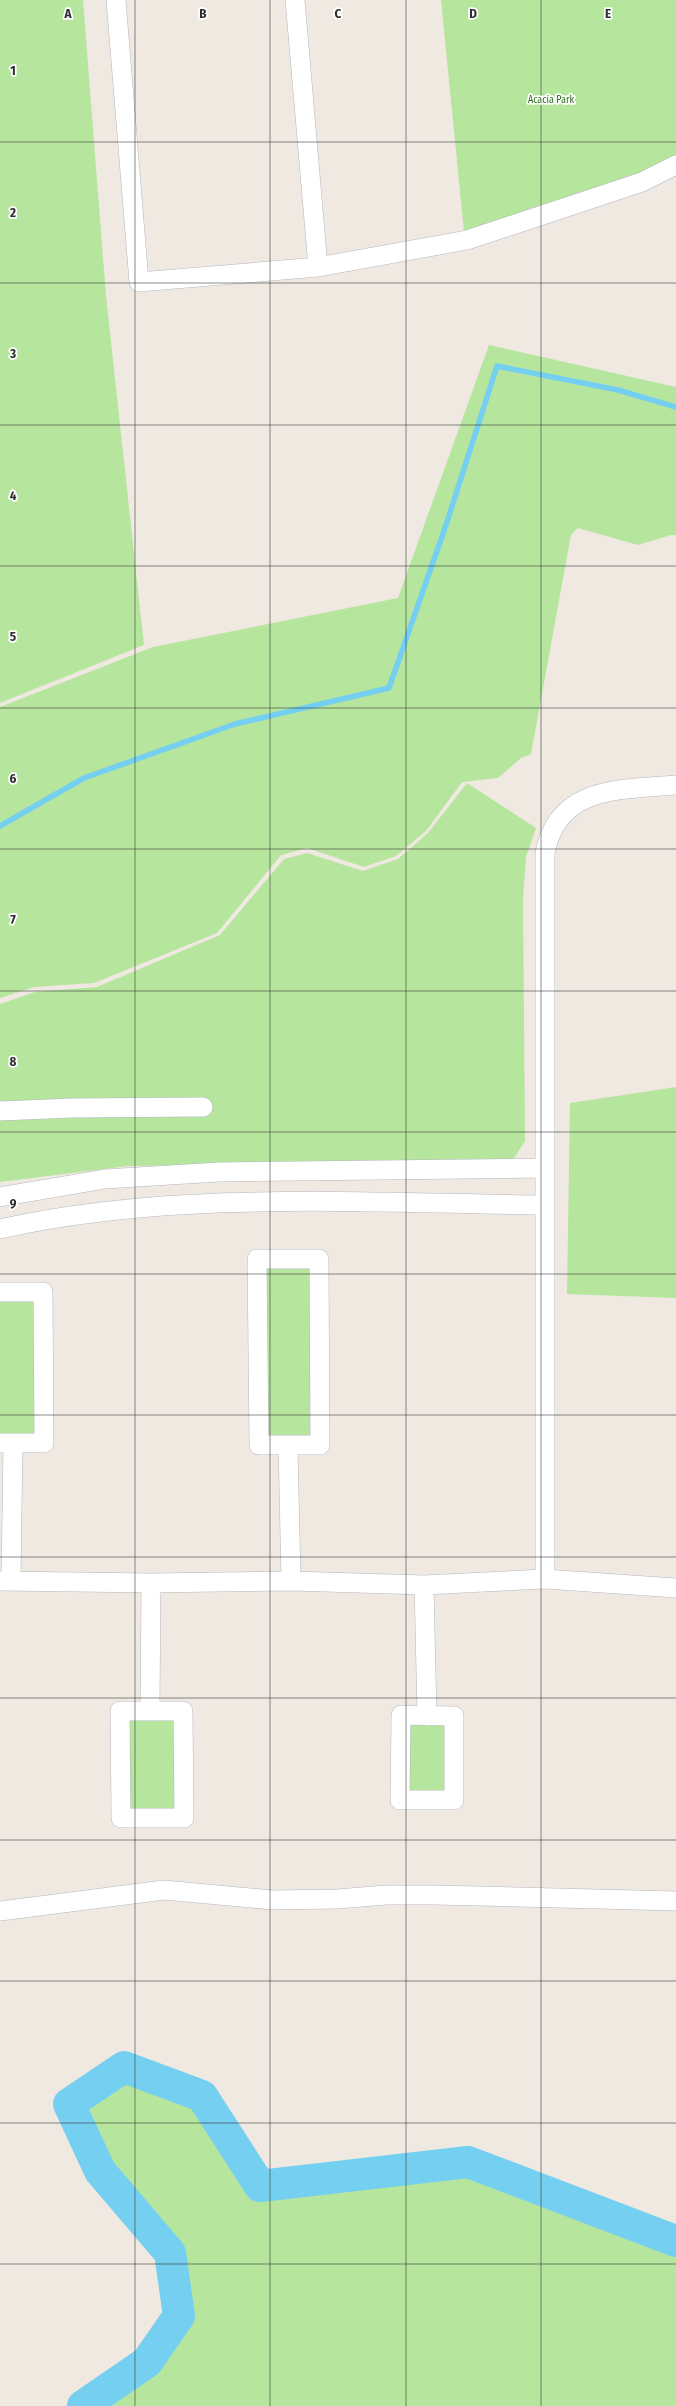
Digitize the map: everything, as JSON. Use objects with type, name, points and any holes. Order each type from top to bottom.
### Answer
[{"type":"street","points":[[116,0],[138,282],[318,266],[467,240],[642,182],[676,165]]},
{"type":"street","points":[[295,0],[318,266]]},
{"type":"street","points":[[545,1579],[545,853],[548,835],[560,819],[576,803],[601,792],[676,785]]},
{"type":"street","points":[[0,1111],[72,1108],[203,1107]]},
{"type":"street","points":[[0,1197],[105,1179],[219,1172],[544,1168]]},
{"type":"street","points":[[0,1228],[108,1210],[220,1203],[544,1205]]},
{"type":"street","points":[[258,1259],[319,1259],[320,1445],[288,1445],[259,1445],[258,1259]]},
{"type":"street","points":[[0,1292],[43,1292],[44,1443],[6,1443],[6,1580],[151,1583],[291,1581],[424,1585],[545,1579],[676,1588]]},
{"type":"street","points":[[288,1445],[291,1581]]},
{"type":"street","points":[[150,1711],[151,1583]]},
{"type":"street","points":[[424,1585],[427,1716]]},
{"type":"street","points":[[120,1711],[150,1711],[183,1711],[184,1818],[121,1818],[120,1711]]},
{"type":"street","points":[[401,1715],[427,1716],[454,1716],[454,1800],[400,1800],[401,1715]]},
{"type":"street","points":[[0,1911],[164,1890],[272,1900],[436,1895],[676,1901]]},
{"type":"green space","points":[[0,0],[83,0],[106,296],[144,645],[0,703]]},
{"type":"green space","name":"Acacia Park","points":[[441,0],[676,0],[676,157],[638,174],[464,232]]},
{"type":"green space","points":[[489,345],[676,387],[676,535],[671,535],[638,545],[578,528],[571,535],[531,754],[521,758],[498,778],[462,782],[426,831],[396,856],[364,867],[307,848],[281,855],[217,933],[94,983],[34,987],[0,998],[0,707],[153,647],[398,598]]},
{"type":"green space","points":[[467,783],[536,828],[526,857],[523,898],[525,1141],[512,1161],[128,1166],[0,1182],[0,1004],[35,992],[97,987],[220,935],[284,859],[307,853],[363,871],[398,859],[428,833]]},
{"type":"green space","points":[[676,1087],[676,1298],[567,1294],[570,1103]]},
{"type":"green space","points":[[313,1263],[316,1439],[265,1439],[264,1266]]},
{"type":"green space","points":[[0,1299],[33,1299],[37,1433],[0,1434]]},
{"type":"green space","points":[[128,1717],[175,1717],[175,1809],[129,1809]]},
{"type":"green space","points":[[448,1719],[450,1796],[404,1796],[403,1720]]},
{"type":"green space","points":[[124,2067],[202,2096],[260,2186],[468,2162],[676,2241],[676,2406],[83,2406],[146,2362],[179,2316],[170,2253],[100,2171],[69,2104]]},
{"type":"waterway","points":[[0,826],[84,778],[235,724],[389,688],[446,525],[497,366],[618,390],[676,407]]},
{"type":"waterway","points":[[83,2406],[147,2362],[179,2316],[170,2253],[100,2171],[69,2104],[124,2067],[202,2096],[260,2186],[468,2162],[676,2241]]}]
